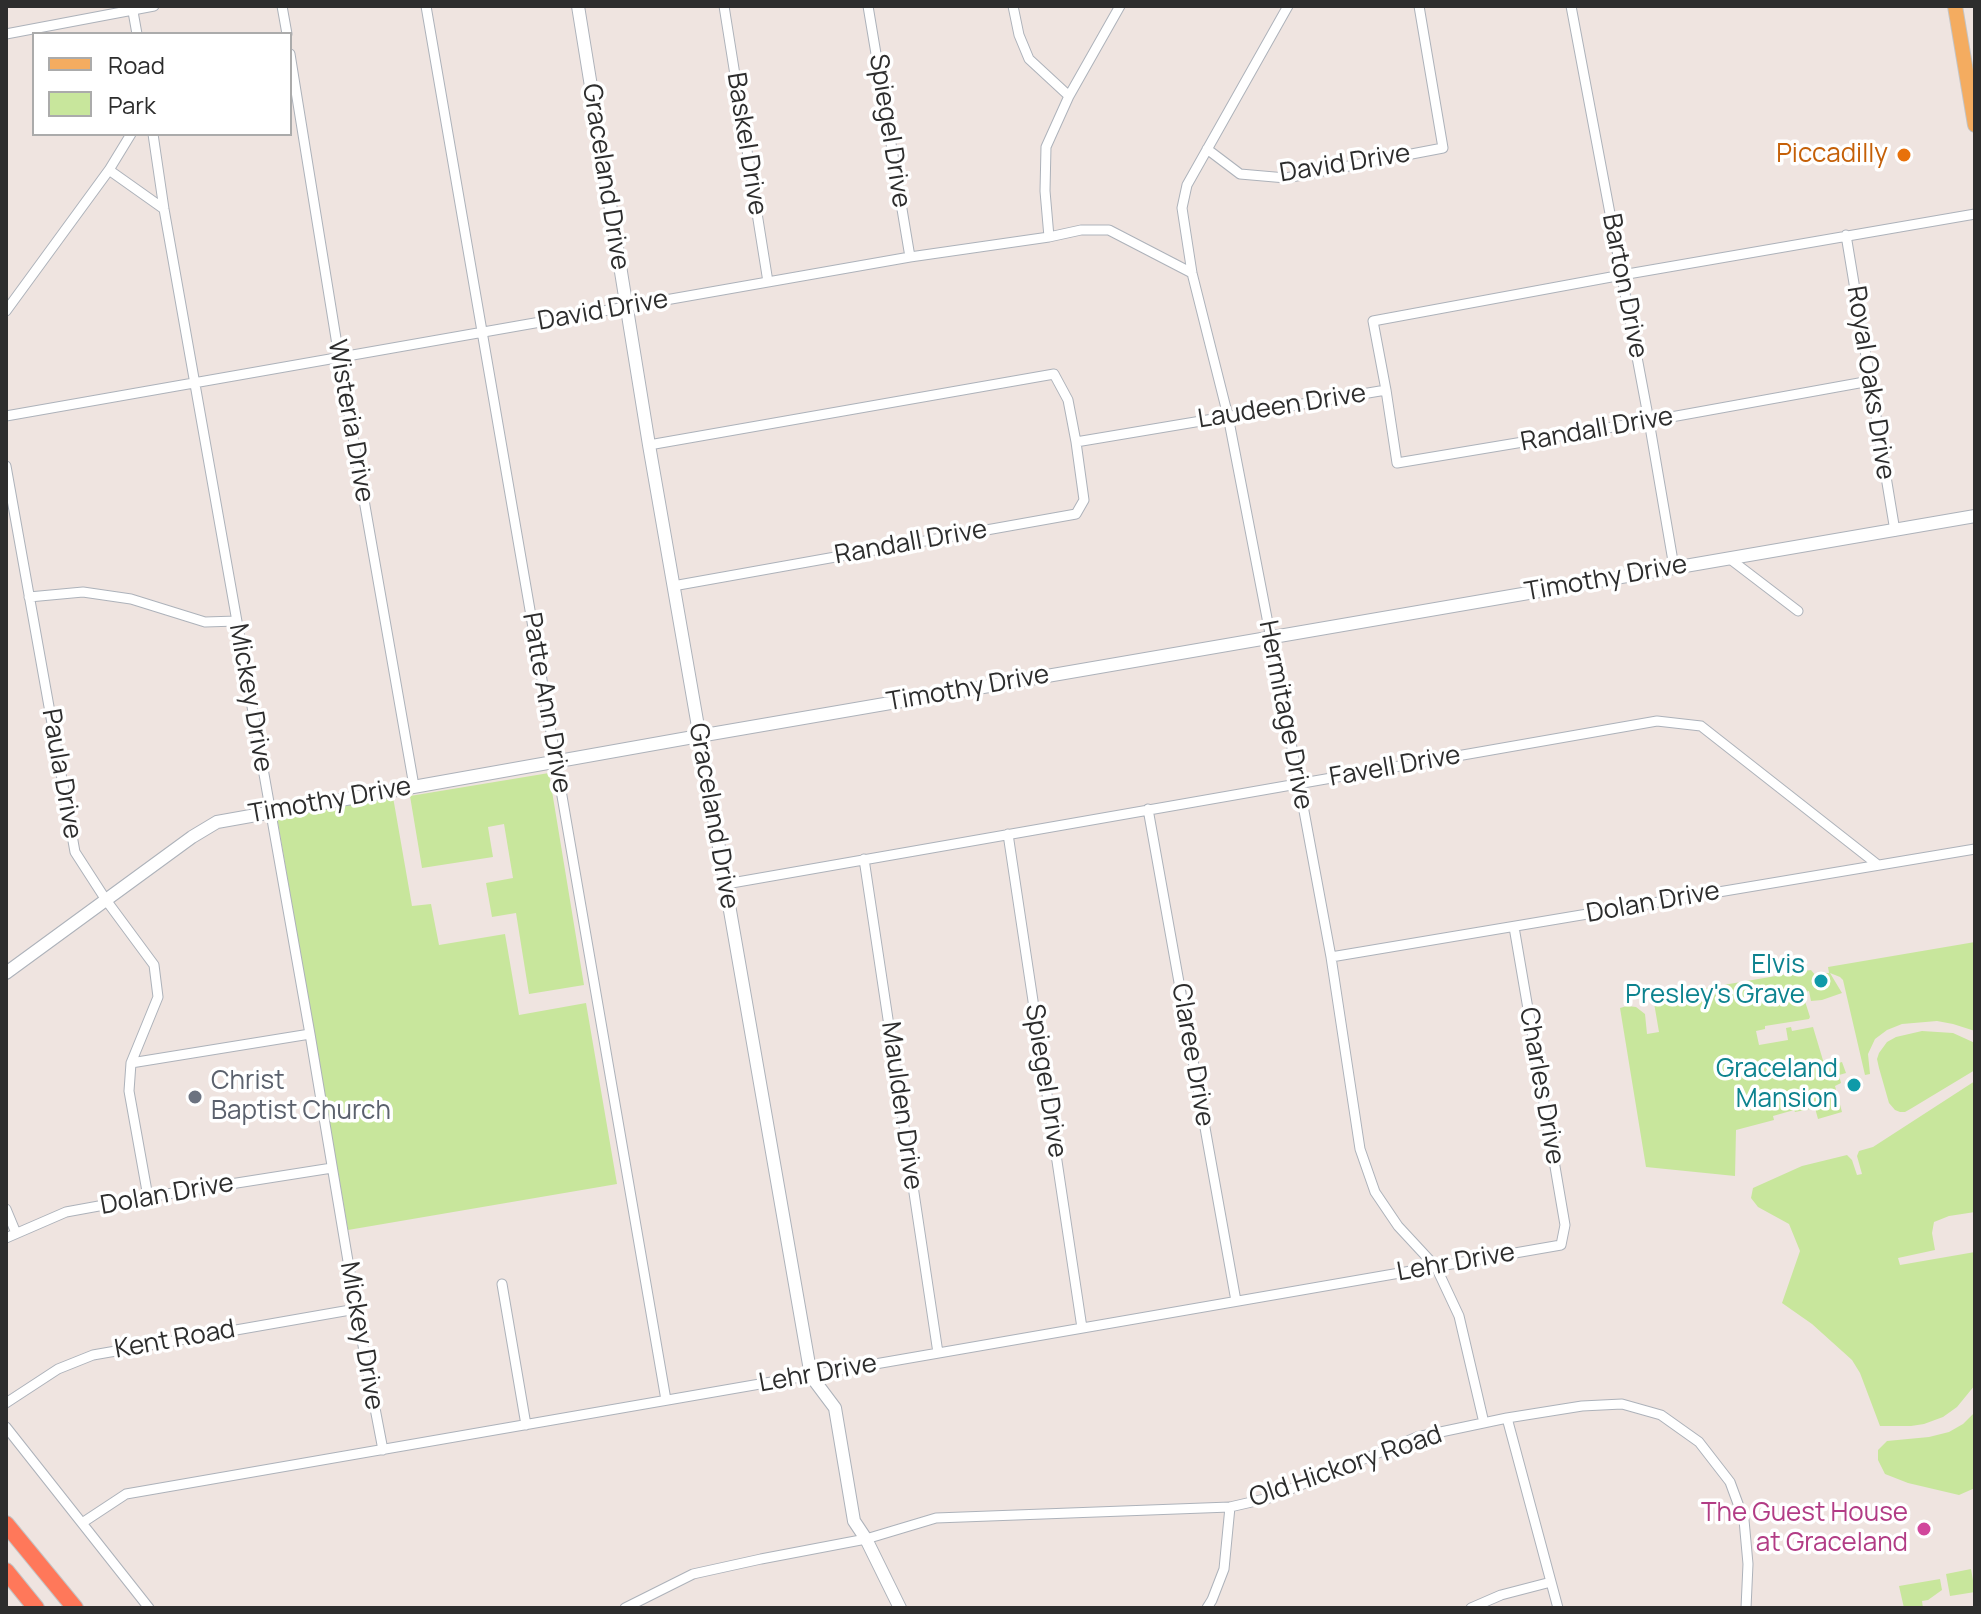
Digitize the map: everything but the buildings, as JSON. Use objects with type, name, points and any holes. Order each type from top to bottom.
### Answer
[{"type":"highway","points":[[6,1524],[75,1608]]},
{"type":"highway","points":[[6,1571],[36,1608]]},
{"type":"main road","points":[[1955,6],[1975,125]]},
{"type":"street","points":[[6,34],[154,6]]},
{"type":"street","points":[[282,6],[287,32]]},
{"type":"street","name":"Patte Ann Drive","points":[[426,6],[666,1400]]},
{"type":"street","name":"Graceland Drive","points":[[578,6],[649,445],[811,1376],[835,1408],[854,1521],[900,1608]]},
{"type":"street","name":"Baskel Drive","points":[[724,6],[768,282]]},
{"type":"street","name":"Spiegel Drive","points":[[868,6],[910,257]]},
{"type":"street","points":[[1013,6],[1019,35],[1029,59],[1069,96]]},
{"type":"street","points":[[1049,237],[1045,191],[1046,147],[1069,96],[1120,6]]},
{"type":"street","name":"Hermitage Drive","points":[[1288,6],[1187,185],[1182,208],[1192,273],[1228,416],[1299,784],[1331,957],[1360,1149],[1375,1192],[1398,1226],[1436,1267],[1459,1316],[1484,1423]]},
{"type":"street","name":"David Drive","points":[[1207,149],[1240,174],[1286,178],[1443,148],[1419,6]]},
{"type":"street","name":"Barton Drive","points":[[1571,6],[1674,567]]},
{"type":"street","points":[[133,8],[137,32]]},
{"type":"street","name":"Wisteria Drive","points":[[292,66],[414,786]]},
{"type":"street","points":[[6,311],[109,170],[130,136]]},
{"type":"street","name":"Mickey Drive","points":[[153,136],[383,1450]]},
{"type":"street","points":[[109,170],[164,209]]},
{"type":"street","name":"Laudeen Drive","points":[[1076,442],[1386,390],[1373,321],[1975,214]]},
{"type":"street","name":"David Drive","points":[[6,416],[910,257],[1081,230],[1109,230],[1192,273]]},
{"type":"street","name":"Royal Oaks Drive","points":[[1846,235],[1895,531]]},
{"type":"street","points":[[649,445],[1054,374],[1068,400],[1076,442]]},
{"type":"street","name":"Randall Drive","points":[[1386,390],[1397,463],[1870,381]]},
{"type":"street","name":"Randall Drive","points":[[673,586],[1076,514],[1084,500],[1076,442]]},
{"type":"street","name":"Paula Drive","points":[[6,466],[75,852],[154,965],[158,997],[131,1063],[129,1091],[148,1197]]},
{"type":"street","name":"Timothy Drive","points":[[6,973],[217,822],[1975,516]]},
{"type":"street","points":[[1730,559],[1798,611]]},
{"type":"street","points":[[29,597],[83,592],[131,599],[205,622],[237,621]]},
{"type":"street","name":"Favell Drive","points":[[726,884],[1657,721],[1701,726],[1878,865]]},
{"type":"street","name":"Claree Drive","points":[[1148,809],[1236,1301]]},
{"type":"street","name":"Spiegel Drive","points":[[1008,834],[1082,1328]]},
{"type":"street","name":"Dolan Drive","points":[[1331,957],[1975,849]]},
{"type":"street","name":"Maulden Drive","points":[[864,859],[938,1353]]},
{"type":"street","name":"Charles Drive","points":[[1514,927],[1565,1225],[1561,1245]]},
{"type":"street","points":[[131,1063],[310,1034]]},
{"type":"street","name":"Dolan Drive","points":[[11,1235],[66,1212],[332,1168]]},
{"type":"street","points":[[6,1209],[11,1235]]},
{"type":"street","name":"Lehr Drive","points":[[82,1523],[126,1494],[1561,1245]]},
{"type":"street","points":[[502,1284],[526,1425]]},
{"type":"street","name":"Kent Road","points":[[6,1403],[58,1369],[93,1355],[356,1309]]},
{"type":"street","name":"Old Hickory Road","points":[[625,1608],[693,1574],[866,1539],[936,1518],[1230,1507],[1269,1498],[1417,1437],[1507,1418],[1582,1406],[1622,1404],[1661,1415],[1699,1442],[1730,1482],[1744,1520],[1748,1564],[1746,1608]]},
{"type":"street","points":[[1507,1418],[1558,1608]]},
{"type":"street","points":[[6,1427],[149,1608]]},
{"type":"street","points":[[1207,1608],[1224,1569],[1230,1507]]},
{"type":"street","points":[[1471,1608],[1501,1595],[1551,1582]]},
{"type":"green space","points":[[549,773],[584,985],[529,994],[516,913],[492,917],[486,883],[513,878],[504,824],[488,827],[493,857],[422,868],[410,796]]},
{"type":"green space","points":[[393,797],[412,906],[431,904],[439,945],[505,934],[519,1015],[586,1003],[617,1184],[348,1230],[277,817]]},
{"type":"green space","points":[[1975,942],[1975,1031],[1937,1021],[1902,1024],[1887,1030],[1875,1039],[1868,1054],[1870,1074],[1865,1075],[1843,980],[1830,973],[1842,993],[1811,1001],[1809,991],[1805,992],[1803,995],[1809,1019],[1765,1026],[1765,1029],[1756,1031],[1759,1045],[1788,1040],[1786,1028],[1791,1027],[1792,1031],[1813,1027],[1825,1067],[1842,1062],[1846,1073],[1839,1075],[1841,1083],[1835,1086],[1842,1112],[1818,1119],[1815,1108],[1794,1110],[1773,1116],[1774,1120],[1736,1130],[1735,1176],[1646,1167],[1620,1008],[1636,1007],[1645,1014],[1647,1034],[1659,1032],[1653,997],[1811,970],[1816,976],[1829,973],[1828,967]]},
{"type":"green space","points":[[1922,1031],[1953,1033],[1975,1043],[1975,1070],[1905,1112],[1900,1112],[1889,1103],[1877,1059],[1887,1042]]},
{"type":"green space","points":[[1975,1081],[1975,1212],[1934,1222],[1935,1250],[1898,1258],[1900,1265],[1975,1252],[1975,1385],[1957,1407],[1943,1417],[1911,1426],[1880,1426],[1852,1360],[1812,1324],[1782,1303],[1800,1251],[1789,1224],[1758,1207],[1751,1198],[1753,1188],[1802,1166],[1847,1155],[1857,1175],[1862,1174],[1857,1156],[1859,1151],[1873,1147]]},
{"type":"green space","points":[[1975,1412],[1975,1488],[1959,1495],[1885,1474],[1878,1460],[1878,1450],[1887,1441],[1949,1432]]},
{"type":"green space","points":[[1971,1569],[1975,1592],[1950,1596],[1946,1574]]},
{"type":"green space","points":[[1940,1579],[1942,1590],[1922,1601],[1923,1608],[1904,1608],[1899,1586]]},
{"type":"place","name":"Piccadilly","points":[[1904,155]]},
{"type":"place","name":"Elvis Presley's Grave","points":[[1821,981]]},
{"type":"place","name":"Graceland Mansion","points":[[1854,1085]]},
{"type":"place","name":"Christ Baptist Church","points":[[195,1097]]},
{"type":"place","name":"The Guest House at Graceland","points":[[1924,1529]]}]
